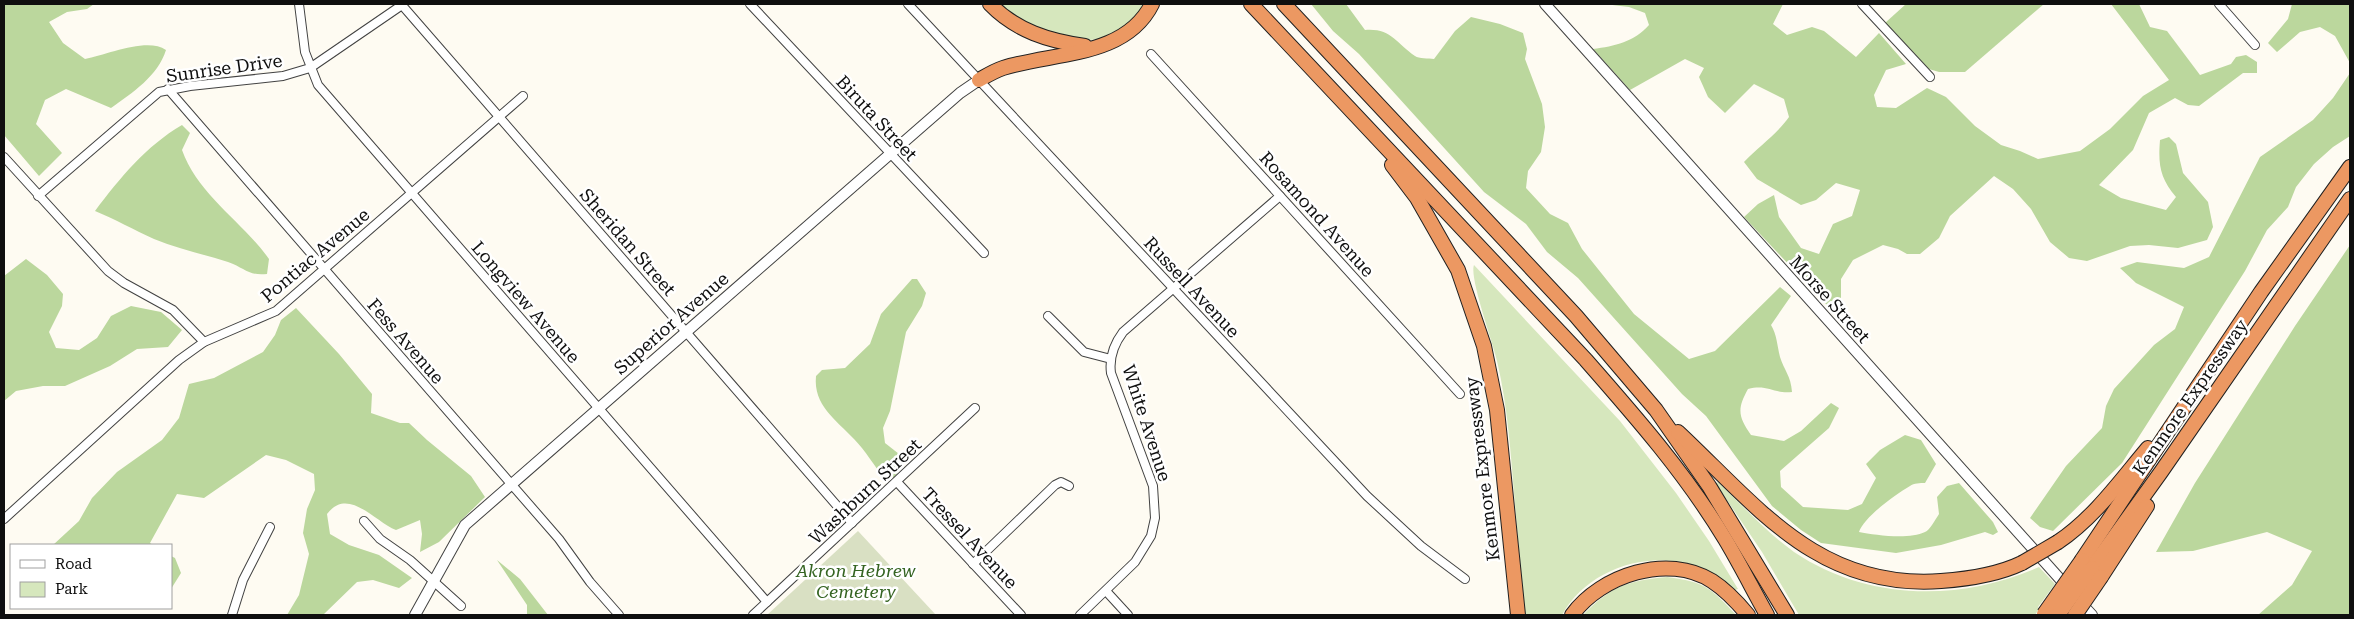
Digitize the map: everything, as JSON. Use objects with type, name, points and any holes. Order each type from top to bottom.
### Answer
[{"type":"highway","points":[[990,4],[1006,18],[1038,36],[1094,47]]},
{"type":"highway","points":[[979,80],[1002,68],[1094,47],[1115,40],[1131,31],[1140,22],[1152,4]]},
{"type":"highway","points":[[1251,4],[1572,345],[1635,416],[1680,473],[1724,538],[1768,615]]},
{"type":"highway","points":[[1284,4],[1576,316],[1656,410],[1709,486],[1788,615]]},
{"type":"highway","name":"Kenmore Expressway","points":[[1354,114],[1417,198],[1458,270],[1475,317],[1486,355],[1497,410],[1518,615]]},
{"type":"highway","name":"Kenmore Expressway","points":[[2192,396],[2261,292],[2350,167]]},
{"type":"highway","name":"Kenmore Expressway","points":[[2092,568],[2190,442],[2252,342],[2350,199]]},
{"type":"highway","points":[[1656,410],[1774,524],[1801,544],[1842,566],[1884,579],[1919,583],[1978,577],[2022,563],[2058,542],[2071,533],[2103,501],[2192,396]]},
{"type":"highway","points":[[2075,615],[2092,568],[2192,396]]},
{"type":"highway","points":[[2049,615],[2092,568]]},
{"type":"highway","points":[[1572,615],[1586,599],[1611,580],[1634,573],[1659,570],[1694,573],[1712,581],[1738,603],[1748,615]]},
{"type":"street","name":"Longview Avenue","points":[[299,4],[305,52],[318,85],[767,602]]},
{"type":"street","name":"Sunrise Drive","points":[[38,196],[159,92],[168,89],[283,76],[310,68],[402,4]]},
{"type":"street","name":"Sheridan Street","points":[[402,4],[852,523]]},
{"type":"street","name":"Biruta Street","points":[[750,4],[984,253]]},
{"type":"street","name":"Russell Avenue","points":[[908,4],[1367,496],[1421,546],[1465,579]]},
{"type":"street","name":"Morse Street","points":[[1545,4],[2092,615]]},
{"type":"street","points":[[1862,4],[1930,77]]},
{"type":"street","points":[[2218,4],[2255,45]]},
{"type":"street","name":"Rosamond Avenue","points":[[1151,54],[1460,394]]},
{"type":"street","name":"Superior Avenue","points":[[415,615],[464,525],[960,93],[979,80]]},
{"type":"street","name":"Fess Avenue","points":[[168,89],[559,539],[595,588],[619,615]]},
{"type":"street","name":"Pontiac Avenue","points":[[4,519],[179,360],[204,342],[276,311],[523,96]]},
{"type":"street","points":[[4,157],[108,271],[124,283],[173,310],[204,342]]},
{"type":"street","name":"White Avenue","points":[[1080,615],[1142,554],[1151,536],[1155,518],[1153,486],[1111,373],[1114,345],[1123,332],[1280,196]]},
{"type":"street","points":[[1048,316],[1084,352],[1111,359]]},
{"type":"street","name":"Washburn Street","points":[[753,615],[975,408]]},
{"type":"street","name":"Tressel Avenue","points":[[896,482],[1021,615]]},
{"type":"street","points":[[973,564],[1054,485],[1061,482],[1069,486]]},
{"type":"street","points":[[364,520],[380,539],[410,560],[432,582],[461,606]]},
{"type":"street","points":[[232,615],[243,580],[270,527]]},
{"type":"street","points":[[1106,591],[1128,615]]},
{"type":"green space","points":[[4,4],[94,4],[87,9],[67,12],[49,22],[63,43],[85,59],[138,46],[158,46],[166,50],[151,76],[136,90],[111,108],[66,89],[45,100],[36,124],[62,153],[39,176],[4,135]]},
{"type":"green space","points":[[996,4],[1147,4],[1136,22],[1105,38],[1090,40],[1065,39],[1037,30]]},
{"type":"green space","points":[[1311,4],[1346,4],[1365,30],[1381,31],[1393,37],[1408,51],[1421,58],[1434,59],[1455,31],[1471,17],[1500,24],[1523,33],[1527,49],[1525,59],[1542,104],[1545,127],[1541,152],[1528,171],[1526,188],[1550,214],[1568,223],[1582,249],[1634,314],[1689,359],[1715,351],[1780,287],[1791,296],[1771,325],[1792,392],[1780,392],[1766,388],[1748,389],[1742,402],[1741,417],[1751,435],[1784,441],[1801,431],[1831,403],[1839,408],[1829,428],[1780,471],[1781,487],[1803,507],[1848,510],[1862,504],[1876,478],[1866,464],[1880,450],[1905,435],[1921,440],[1936,464],[1925,483],[1912,485],[1889,500],[1867,520],[1859,532],[1910,536],[1925,532],[1931,527],[1939,514],[1937,497],[1947,486],[1959,483],[1993,522],[1998,532],[1993,535],[1985,532],[1941,545],[1896,553],[1821,543],[1801,530],[1772,506],[1706,416],[1682,394],[1578,278],[1547,252],[1526,224],[1484,192],[1359,54],[1333,31]]},
{"type":"green space","points":[[1604,4],[1783,4],[1773,24],[1787,35],[1812,27],[1824,31],[1856,57],[1879,33],[1906,64],[1886,70],[1874,95],[1877,107],[1896,108],[1927,88],[1946,97],[1975,126],[2001,145],[2038,159],[2080,151],[2110,129],[2143,96],[2169,80],[2111,4],[2139,4],[2150,27],[2167,31],[2200,75],[2231,64],[2236,57],[2246,55],[2257,62],[2257,73],[2243,73],[2199,106],[2188,105],[2175,98],[2149,113],[2133,150],[2099,185],[2121,198],[2166,210],[2176,197],[2163,177],[2159,157],[2160,140],[2169,137],[2176,144],[2183,173],[2208,202],[2213,227],[2207,240],[2178,248],[2149,245],[2130,246],[2087,261],[2069,258],[2050,242],[2031,209],[2013,189],[1994,176],[1950,216],[1939,238],[1920,254],[1907,254],[1898,249],[1883,245],[1853,260],[1841,279],[1841,314],[1827,305],[1744,217],[1758,204],[1774,195],[1779,217],[1801,248],[1819,254],[1833,224],[1852,216],[1860,190],[1836,183],[1816,200],[1801,205],[1757,179],[1744,162],[1789,117],[1784,99],[1754,84],[1725,113],[1708,97],[1699,77],[1704,68],[1685,59],[1630,90],[1593,49],[1624,42],[1637,36],[1649,25],[1645,13],[1629,7]]},
{"type":"green space","points":[[1906,4],[2044,4],[1965,72],[1939,72],[1929,69],[1885,23]]},
{"type":"green space","points":[[2292,4],[2350,4],[2350,63],[2335,36],[2320,27],[2300,32],[2277,52],[2268,43],[2288,19]]},
{"type":"green space","points":[[2350,73],[2350,136],[2333,147],[2314,164],[2296,187],[2288,207],[2267,230],[2245,271],[2122,463],[2053,531],[2040,527],[2030,518],[2066,466],[2102,428],[2106,406],[2114,389],[2154,345],[2175,329],[2184,307],[2136,283],[2120,268],[2137,262],[2184,268],[2209,257],[2260,157],[2313,120],[2333,98]]},
{"type":"green space","points":[[182,125],[190,133],[182,150],[189,166],[209,194],[269,259],[267,274],[251,273],[228,262],[163,243],[95,211],[124,175],[145,153]]},
{"type":"green space","points":[[2350,245],[2350,615],[2258,615],[2292,585],[2312,551],[2267,532],[2193,551],[2156,552],[2195,483],[2295,326]]},
{"type":"green space","points":[[26,259],[47,275],[63,294],[62,306],[49,332],[56,348],[79,350],[97,338],[111,316],[131,306],[161,312],[182,330],[168,347],[137,349],[110,366],[65,386],[43,386],[16,391],[4,401],[4,276]]},
{"type":"green space","points":[[1474,265],[1620,421],[1676,493],[1709,541],[1738,589],[1735,590],[1714,574],[1700,567],[1681,562],[1661,560],[1641,562],[1604,574],[1573,599],[1562,615],[1525,615],[1504,396],[1497,361],[1475,283]]},
{"type":"green space","points":[[912,279],[917,279],[926,293],[922,306],[906,332],[890,411],[883,428],[885,443],[899,454],[904,464],[894,477],[885,479],[858,444],[822,404],[816,386],[816,376],[822,370],[845,368],[870,344],[881,314]]},
{"type":"green space","points":[[296,308],[339,354],[372,394],[371,413],[400,423],[409,423],[471,476],[485,497],[439,542],[420,552],[422,534],[420,520],[396,530],[362,508],[353,505],[335,506],[327,514],[330,534],[349,545],[379,555],[412,578],[399,588],[373,580],[357,582],[323,615],[287,615],[299,595],[309,554],[303,533],[307,509],[315,490],[314,474],[286,460],[266,455],[204,498],[177,494],[150,543],[152,544],[54,544],[79,521],[92,498],[117,472],[162,440],[179,418],[189,384],[214,378],[263,352],[275,335],[281,320]]},
{"type":"green space","points":[[1718,482],[1764,527],[1794,552],[1822,568],[1852,580],[1883,588],[1914,591],[1946,591],[1978,586],[2009,578],[2039,567],[2055,584],[2038,607],[2039,609],[2035,615],[1799,615],[1762,552],[1716,484]]},
{"type":"green space","name":"Akron Hebrew Cemetery","points":[[858,531],[936,615],[767,615]]},
{"type":"green space","points":[[172,556],[175,558],[181,573],[172,587]]},
{"type":"green space","points":[[497,560],[520,579],[548,615],[527,615],[527,605]]},
{"type":"green space","points":[[1667,577],[1699,584],[1713,592],[1736,615],[1583,615],[1611,591],[1630,583]]}]
